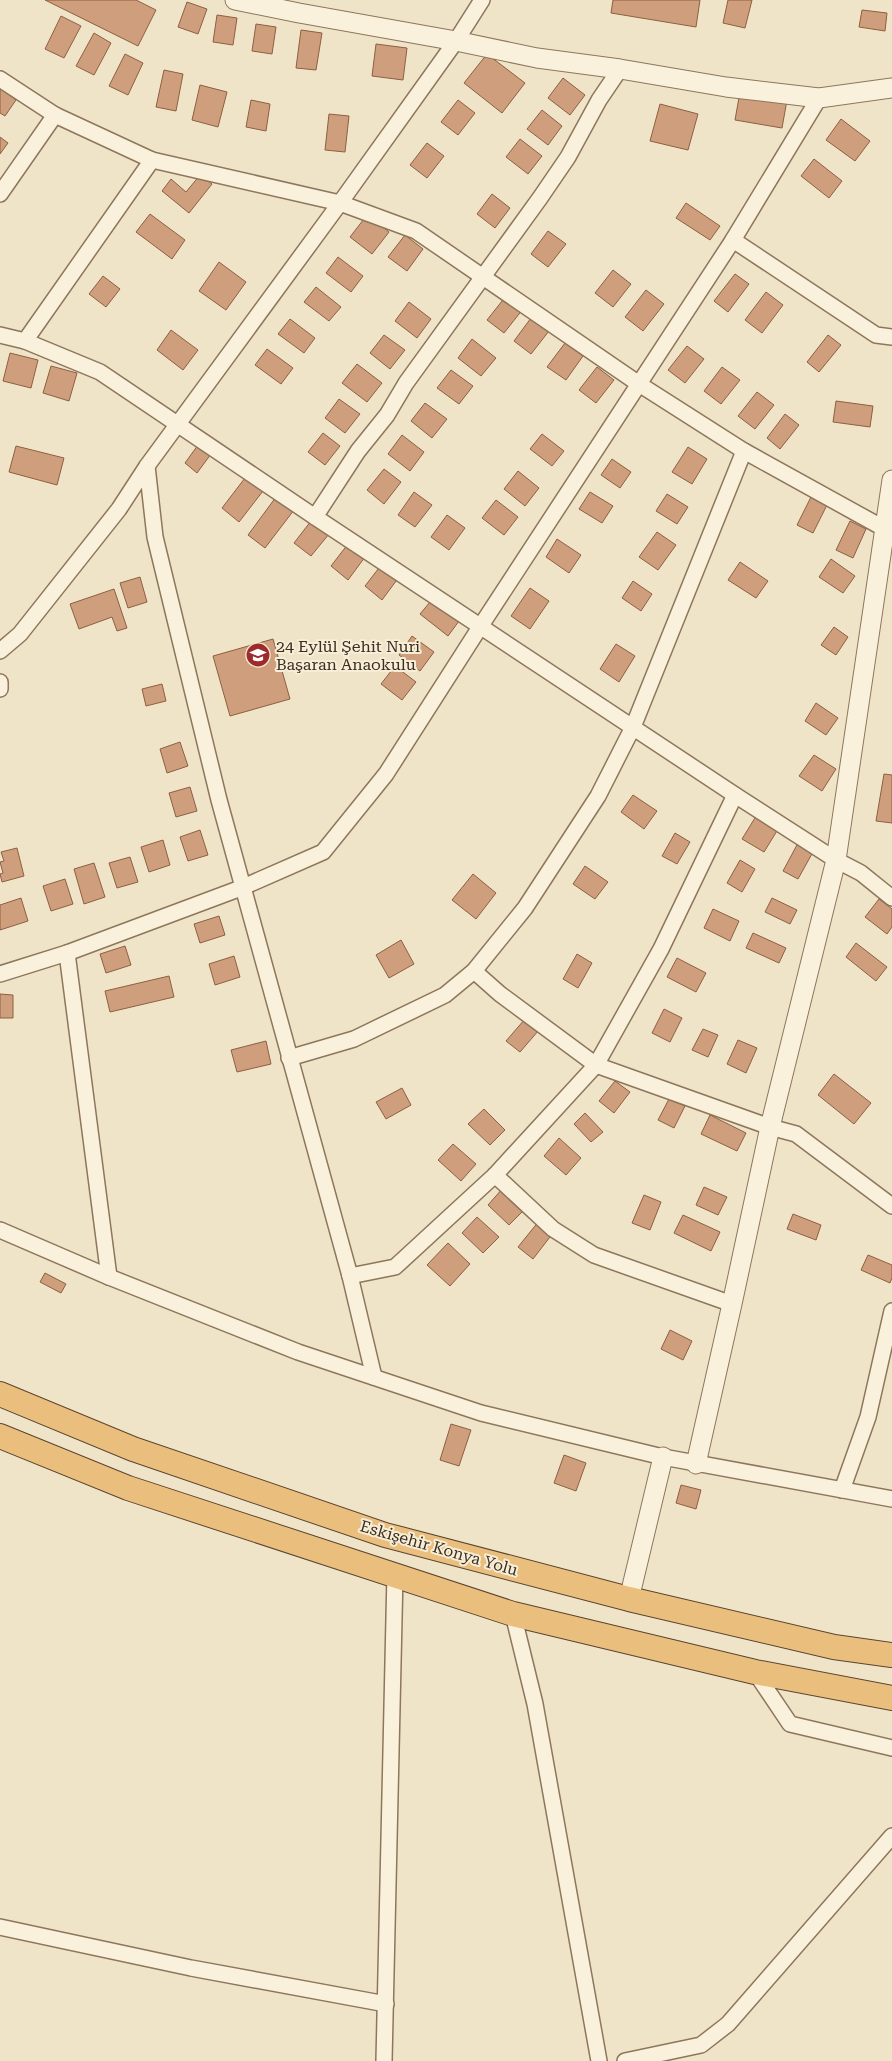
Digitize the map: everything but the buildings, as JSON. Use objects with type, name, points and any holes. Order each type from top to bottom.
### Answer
[{"type":"highway","name":"Eskişehir Konya Yolu","points":[[0,1394],[133,1449],[385,1535],[629,1599],[834,1647],[892,1655]]},
{"type":"highway","points":[[0,1436],[128,1488],[395,1574],[512,1614],[755,1672],[892,1698]]},
{"type":"street","points":[[235,0],[456,41],[536,58],[620,69],[726,87],[818,98],[892,88]]},
{"type":"street","points":[[0,651],[20,634],[33,619],[119,509],[146,466],[340,203],[456,41],[482,0]]},
{"type":"street","points":[[315,517],[358,452],[387,415],[406,383],[568,157],[599,100],[620,69]]},
{"type":"street","points":[[0,79],[55,115],[152,160],[340,203],[416,232],[639,384],[744,450],[889,529]]},
{"type":"street","points":[[0,974],[67,954],[241,888],[323,852],[386,774],[733,240],[818,98]]},
{"type":"street","points":[[0,194],[55,115]]},
{"type":"street","points":[[25,341],[152,160]]},
{"type":"street","points":[[733,240],[876,335],[892,337]]},
{"type":"street","points":[[0,335],[25,341],[100,372],[734,795],[836,860],[861,872],[892,898]]},
{"type":"street","points":[[289,1058],[354,1039],[445,995],[474,971],[525,908],[598,796],[633,727],[744,450]]},
{"type":"street","points":[[146,466],[155,537],[241,888],[350,1276],[374,1377]]},
{"type":"street","points":[[696,1464],[770,1127],[836,860],[889,529],[892,480]]},
{"type":"street","points":[[0,682],[0,688]]},
{"type":"street","points":[[350,1276],[394,1267],[494,1175],[596,1065],[661,949],[734,795]]},
{"type":"street","points":[[67,954],[109,1277]]},
{"type":"street","points":[[474,971],[500,994],[596,1065],[770,1127],[796,1134],[892,1206]]},
{"type":"street","points":[[494,1175],[553,1229],[594,1256],[732,1304]]},
{"type":"street","points":[[0,1230],[109,1277],[298,1352],[481,1413],[663,1458],[892,1499]]},
{"type":"street","points":[[842,1490],[868,1417],[892,1311]]},
{"type":"street","points":[[629,1599],[663,1458]]},
{"type":"street","points":[[384,2061],[395,1574]]},
{"type":"street","points":[[512,1614],[535,1704],[599,2061]]},
{"type":"street","points":[[755,1672],[790,1724],[892,1748]]},
{"type":"street","points":[[625,2061],[701,2045],[728,2024],[892,1836]]},
{"type":"street","points":[[0,1927],[192,1968],[386,2004]]},
{"type":"place","name":"24 Eylül Şehit Nuri Başaran Anaokulu","points":[[258,655]]}]
